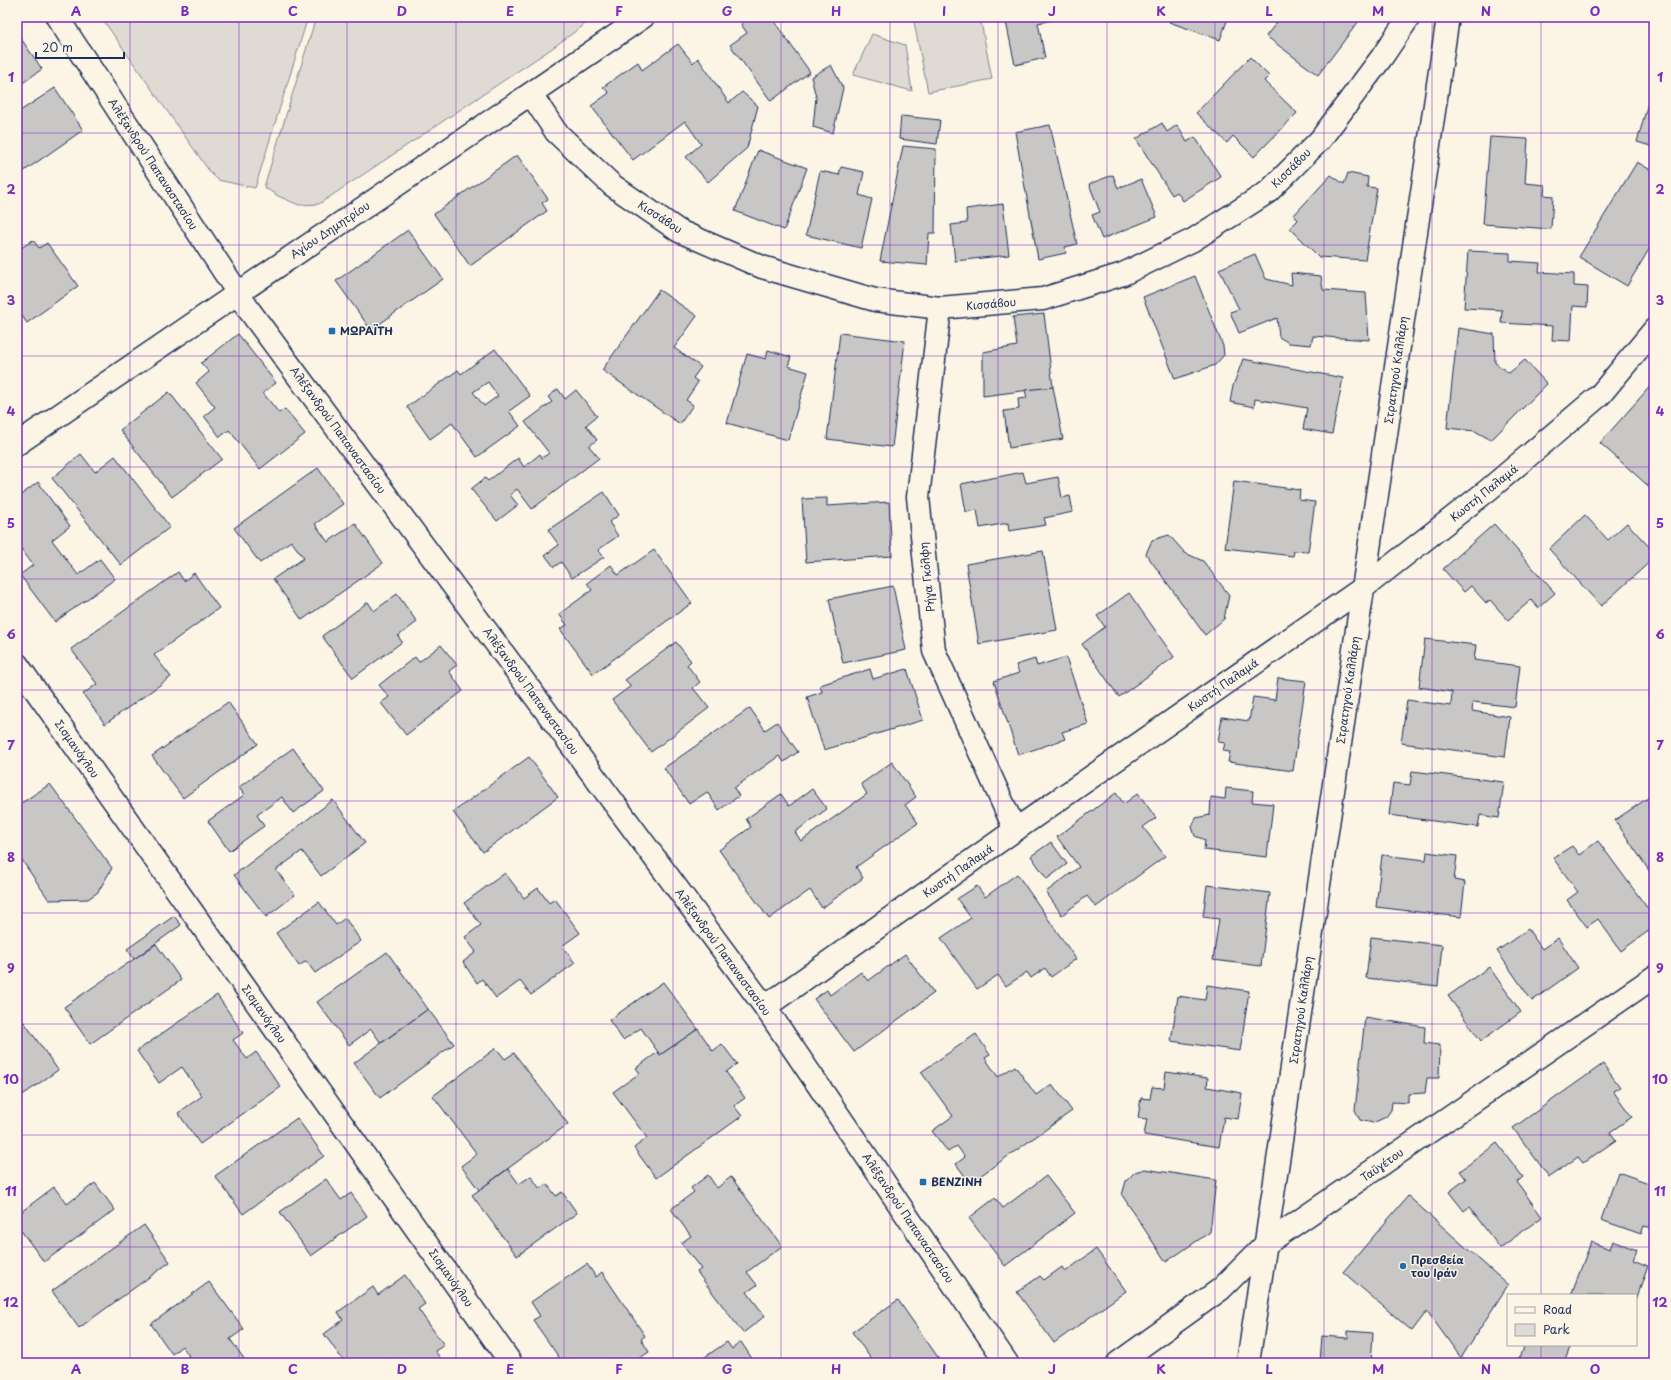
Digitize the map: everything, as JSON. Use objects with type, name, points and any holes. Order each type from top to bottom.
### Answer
[{"type":"street","name":"Αλέξανδρού Παπαναστασίου","points":[[57,17],[238,293],[765,1007],[1007,1363]]},
{"type":"street","name":"Αγίου Δημητρίου","points":[[17,444],[644,17]]},
{"type":"street","name":"Κισσάβου","points":[[531,94],[556,132],[612,185],[679,231],[762,267],[867,298],[940,308],[1043,299],[1122,274],[1193,240],[1268,192],[1320,140],[1382,57],[1409,17]]},
{"type":"street","name":"Στρατηγού Καλλάρη","points":[[1248,1363],[1448,17]]},
{"type":"street","name":"Ρήγα Γκόλφη","points":[[940,308],[918,497],[934,651],[1015,830]]},
{"type":"street","name":"Κωστή Παλαμά","points":[[765,1007],[1015,830],[1364,588],[1488,490],[1600,395],[1654,330]]},
{"type":"street","name":"Σισμανόγλου","points":[[17,664],[511,1363]]},
{"type":"street","name":"Ταϋγέτου","points":[[1118,1363],[1221,1288],[1266,1244],[1654,977]]},
{"type":"green space","points":[[101,17],[308,17],[255,188],[218,180],[210,172]]},
{"type":"green space","points":[[316,17],[595,17],[551,49],[319,204],[299,205],[278,196],[264,187]]},
{"type":"green space","points":[[913,17],[980,17],[992,79],[928,92]]},
{"type":"green space","points":[[872,34],[905,45],[912,91],[853,75]]},
{"type":"building","points":[[751,17],[771,17],[810,72],[771,101],[730,45],[747,33],[741,24]]},
{"type":"building","points":[[1005,17],[1062,17],[1038,23],[1045,58],[1015,65]]},
{"type":"building","points":[[1171,17],[1236,17],[1235,20],[1228,18],[1220,40],[1169,22]]},
{"type":"building","points":[[1281,17],[1362,17],[1318,75],[1266,36]]},
{"type":"building","points":[[17,33],[42,69],[17,87]]},
{"type":"building","points":[[678,44],[693,63],[698,58],[729,103],[742,92],[758,106],[747,148],[708,182],[686,157],[701,144],[685,121],[633,160],[591,106],[609,93],[603,87],[638,62],[642,70]]},
{"type":"building","points":[[1250,57],[1269,76],[1264,81],[1297,113],[1254,157],[1233,136],[1227,143],[1196,113]]},
{"type":"building","points":[[831,65],[843,88],[833,133],[813,127],[816,97],[811,77]]},
{"type":"building","points":[[1654,82],[1654,147],[1637,142]]},
{"type":"building","points":[[55,88],[83,130],[17,176],[17,113]]},
{"type":"building","points":[[901,116],[940,120],[937,144],[899,139]]},
{"type":"building","points":[[1162,123],[1167,132],[1177,125],[1187,142],[1195,137],[1221,177],[1183,201],[1177,192],[1172,195],[1136,139]]},
{"type":"building","points":[[1050,125],[1077,244],[1065,247],[1066,253],[1038,259],[1015,132]]},
{"type":"building","points":[[1490,137],[1528,139],[1525,183],[1545,185],[1544,195],[1553,196],[1551,229],[1483,224]]},
{"type":"building","points":[[903,146],[936,149],[935,233],[929,233],[927,265],[880,261]]},
{"type":"building","points":[[758,150],[807,168],[784,230],[735,211]]},
{"type":"building","points":[[517,155],[548,199],[542,203],[547,211],[470,266],[434,214]]},
{"type":"building","points":[[1637,162],[1654,172],[1654,241],[1627,286],[1579,257]]},
{"type":"building","points":[[841,167],[864,172],[859,195],[872,199],[861,248],[806,235],[820,171],[839,175]]},
{"type":"building","points":[[1348,173],[1368,177],[1367,187],[1377,188],[1365,260],[1319,257],[1290,228],[1298,220],[1294,215],[1331,175],[1344,184]]},
{"type":"building","points":[[1113,175],[1118,188],[1141,179],[1157,217],[1102,239],[1092,215],[1100,212],[1089,184]]},
{"type":"building","points":[[1003,204],[1009,255],[955,261],[951,225],[967,223],[966,209]]},
{"type":"building","points":[[408,230],[443,279],[371,330],[336,281]]},
{"type":"building","points":[[33,240],[39,248],[47,243],[78,286],[27,323],[17,309],[17,251]]},
{"type":"building","points":[[1468,251],[1510,253],[1510,261],[1540,263],[1539,272],[1574,274],[1574,286],[1588,287],[1587,307],[1573,306],[1571,341],[1552,340],[1553,326],[1501,323],[1502,310],[1464,308]]},
{"type":"building","points":[[1255,254],[1266,279],[1292,285],[1291,273],[1321,276],[1323,290],[1366,293],[1369,340],[1313,336],[1311,345],[1289,343],[1279,337],[1277,318],[1239,333],[1230,312],[1239,309],[1219,269]]},
{"type":"building","points":[[1195,276],[1223,346],[1224,355],[1215,365],[1175,379],[1143,297]]},
{"type":"building","points":[[659,290],[697,316],[674,348],[701,367],[693,378],[698,382],[686,400],[693,405],[680,424],[602,370]]},
{"type":"building","points":[[1044,314],[1053,387],[983,396],[983,352],[1017,346],[1013,317]]},
{"type":"building","points":[[1458,328],[1494,334],[1495,363],[1509,373],[1525,360],[1547,384],[1491,440],[1475,431],[1447,428]]},
{"type":"building","points":[[840,333],[905,341],[892,447],[827,439]]},
{"type":"building","points":[[238,334],[276,383],[263,393],[279,413],[285,409],[305,434],[260,469],[229,430],[220,437],[204,416],[215,407],[196,383],[209,372],[201,363]]},
{"type":"building","points":[[495,349],[530,396],[509,411],[520,426],[477,457],[452,423],[430,439],[407,407],[458,370],[461,374]],"holes":[[[488,382],[498,396],[484,406],[473,392]]]},
{"type":"building","points":[[768,350],[791,357],[788,366],[808,372],[788,440],[727,423],[747,354],[766,359]]},
{"type":"building","points":[[1243,359],[1343,378],[1332,434],[1303,429],[1307,408],[1255,399],[1254,407],[1230,402],[1233,386]]},
{"type":"building","points":[[1654,382],[1654,491],[1600,443]]},
{"type":"building","points":[[1053,387],[1063,439],[1009,448],[1004,411],[1019,409],[1018,399],[1027,398],[1025,390]]},
{"type":"building","points":[[558,389],[565,399],[576,390],[597,416],[586,425],[597,440],[589,446],[599,458],[532,509],[517,489],[510,495],[518,505],[497,521],[471,489],[485,478],[488,481],[518,458],[524,467],[540,454],[542,458],[549,453],[525,422],[552,402],[548,397]]},
{"type":"building","points":[[169,392],[222,459],[172,497],[120,430]]},
{"type":"building","points":[[81,454],[95,472],[115,456],[170,527],[121,565],[52,478]]},
{"type":"building","points":[[318,468],[343,504],[315,524],[328,542],[355,523],[383,563],[302,620],[273,579],[304,558],[291,541],[260,563],[234,528]]},
{"type":"building","points":[[1023,472],[1026,483],[1058,477],[1062,498],[1070,496],[1073,512],[1044,518],[1046,525],[1009,531],[1008,523],[980,528],[977,510],[966,512],[961,484]]},
{"type":"building","points":[[1234,481],[1300,490],[1299,500],[1315,502],[1308,552],[1294,551],[1293,556],[1225,548]]},
{"type":"building","points":[[38,482],[70,526],[52,540],[78,575],[100,559],[115,579],[55,622],[20,575],[33,565],[17,543],[17,498]]},
{"type":"building","points":[[604,492],[619,515],[609,522],[618,536],[598,550],[604,557],[572,578],[561,562],[554,567],[545,555],[559,545],[548,530]]},
{"type":"building","points":[[827,498],[827,506],[889,502],[892,556],[806,562],[802,499]]},
{"type":"building","points":[[1585,515],[1608,540],[1627,523],[1654,552],[1654,558],[1601,606],[1549,549]]},
{"type":"building","points":[[1494,524],[1555,593],[1538,608],[1531,600],[1508,620],[1490,600],[1486,603],[1471,586],[1464,592],[1443,569]]},
{"type":"building","points":[[1169,535],[1185,553],[1203,561],[1229,595],[1224,619],[1205,635],[1146,554],[1152,540]]},
{"type":"building","points":[[654,550],[692,603],[593,674],[560,629],[567,625],[559,614],[592,590],[587,583],[611,565],[618,575]]},
{"type":"building","points":[[1043,551],[1057,630],[979,644],[966,564]]},
{"type":"building","points":[[178,572],[184,581],[194,573],[219,608],[154,655],[171,677],[105,724],[83,694],[97,684],[71,649]]},
{"type":"building","points":[[893,586],[906,650],[843,663],[829,599]]},
{"type":"building","points":[[1129,593],[1174,657],[1119,697],[1082,644],[1105,627],[1097,616]]},
{"type":"building","points":[[397,594],[417,622],[398,636],[402,642],[353,678],[322,636],[368,602],[374,611]]},
{"type":"building","points":[[1425,639],[1476,645],[1474,660],[1520,666],[1515,707],[1473,702],[1472,711],[1510,717],[1505,757],[1401,743],[1407,700],[1451,706],[1452,692],[1419,687]]},
{"type":"building","points":[[676,642],[691,661],[687,665],[700,682],[693,688],[709,708],[651,752],[612,700],[631,686],[625,680]]},
{"type":"building","points":[[441,645],[457,665],[449,671],[463,691],[406,735],[381,703],[389,697],[379,685],[415,657],[419,662]]},
{"type":"building","points":[[1066,657],[1088,724],[1062,732],[1065,739],[1018,755],[994,681],[1019,673],[1016,665],[1035,659],[1037,666]]},
{"type":"building","points":[[870,669],[873,679],[907,669],[923,720],[824,750],[807,697],[822,692],[820,685]]},
{"type":"building","points":[[1278,678],[1306,681],[1293,771],[1228,762],[1230,752],[1223,751],[1225,743],[1218,742],[1222,717],[1249,721],[1253,697],[1275,700]]},
{"type":"building","points":[[228,702],[258,744],[183,798],[152,756]]},
{"type":"building","points":[[750,708],[765,730],[777,722],[798,752],[784,762],[779,756],[734,788],[739,796],[719,810],[707,792],[689,804],[664,768]]},
{"type":"building","points":[[293,748],[324,791],[293,813],[282,797],[257,815],[264,826],[229,851],[208,821],[244,795],[239,787]]},
{"type":"building","points":[[529,757],[558,797],[483,852],[453,812]]},
{"type":"building","points":[[892,762],[916,797],[905,805],[918,823],[856,867],[863,878],[822,908],[810,890],[769,919],[719,850],[751,827],[746,819],[781,794],[789,806],[812,789],[827,809],[795,832],[801,841],[867,794],[861,784]]},
{"type":"building","points":[[1412,771],[1504,782],[1499,818],[1480,815],[1478,827],[1389,815],[1393,783],[1410,785]]},
{"type":"building","points":[[50,784],[112,868],[98,892],[88,899],[49,900],[17,853],[17,806]]},
{"type":"building","points":[[1226,788],[1253,791],[1252,802],[1273,804],[1267,857],[1204,850],[1205,840],[1195,836],[1192,827],[1196,818],[1210,815],[1211,797],[1225,799]]},
{"type":"building","points":[[1116,793],[1124,804],[1138,793],[1156,818],[1143,827],[1165,856],[1096,907],[1087,896],[1062,915],[1046,892],[1079,867],[1057,837]]},
{"type":"building","points":[[1654,794],[1654,878],[1615,820]]},
{"type":"building","points":[[333,800],[365,843],[321,876],[302,851],[276,870],[295,895],[266,917],[234,875]]},
{"type":"building","points":[[1598,841],[1654,917],[1654,927],[1621,951],[1598,919],[1587,927],[1567,900],[1578,892],[1553,858],[1572,846],[1579,855]]},
{"type":"building","points":[[1051,842],[1067,864],[1047,879],[1031,856]]},
{"type":"building","points":[[1427,852],[1457,856],[1454,880],[1465,882],[1461,917],[1376,907],[1382,855],[1426,860]]},
{"type":"building","points":[[505,873],[524,898],[538,888],[549,903],[555,899],[580,933],[562,946],[575,963],[531,995],[520,981],[496,998],[482,979],[477,983],[463,962],[476,952],[465,937],[481,925],[464,903]]},
{"type":"building","points":[[1017,874],[1076,959],[1051,977],[1045,968],[1031,978],[1027,972],[1006,986],[998,975],[977,989],[941,938],[971,918],[957,899],[977,886],[985,897]]},
{"type":"building","points":[[1207,885],[1270,893],[1261,966],[1213,960],[1219,919],[1203,917]]},
{"type":"building","points":[[319,902],[336,925],[345,918],[361,941],[315,973],[306,961],[299,966],[276,933]]},
{"type":"building","points":[[174,916],[181,925],[134,959],[127,949]]},
{"type":"building","points":[[1528,929],[1542,949],[1558,938],[1578,968],[1532,1001],[1497,951]]},
{"type":"building","points":[[1371,937],[1442,945],[1438,986],[1366,978]]},
{"type":"building","points":[[156,944],[181,980],[90,1044],[64,1007]]},
{"type":"building","points":[[387,952],[428,1009],[381,1043],[371,1029],[349,1045],[317,1002]]},
{"type":"building","points":[[905,954],[934,993],[854,1052],[814,999],[827,990],[830,995],[861,972],[868,981]]},
{"type":"building","points":[[1489,967],[1521,1012],[1481,1041],[1448,996]]},
{"type":"building","points":[[663,982],[698,1029],[660,1055],[641,1028],[623,1040],[609,1020]]},
{"type":"building","points":[[1207,985],[1249,991],[1240,1051],[1171,1041],[1178,996],[1205,1000]]},
{"type":"building","points":[[217,995],[243,1033],[233,1040],[247,1059],[256,1052],[281,1087],[200,1144],[178,1113],[202,1096],[182,1067],[159,1083],[137,1051]]},
{"type":"building","points":[[428,1009],[454,1044],[380,1098],[354,1063]]},
{"type":"building","points":[[1365,1017],[1425,1027],[1424,1043],[1440,1045],[1439,1078],[1427,1078],[1425,1093],[1408,1094],[1408,1103],[1392,1102],[1391,1110],[1386,1117],[1373,1123],[1360,1120],[1355,1110]]},
{"type":"building","points":[[24,1022],[58,1070],[17,1099],[17,1027]]},
{"type":"building","points":[[698,1029],[713,1051],[722,1044],[737,1064],[726,1072],[745,1098],[734,1106],[742,1116],[656,1178],[634,1148],[647,1138],[613,1092],[640,1073],[636,1068],[658,1052],[660,1055]]},
{"type":"building","points":[[976,1034],[990,1055],[985,1058],[998,1077],[1015,1066],[1036,1095],[1052,1084],[1072,1111],[970,1183],[956,1164],[965,1157],[957,1146],[948,1152],[932,1131],[953,1116],[921,1072]]},
{"type":"building","points":[[496,1048],[505,1059],[514,1053],[568,1124],[479,1190],[461,1166],[477,1154],[433,1096]]},
{"type":"building","points":[[1603,1064],[1620,1087],[1613,1091],[1632,1117],[1610,1132],[1616,1140],[1583,1163],[1578,1157],[1549,1177],[1513,1128]]},
{"type":"building","points":[[1166,1072],[1208,1078],[1207,1087],[1242,1093],[1238,1119],[1224,1117],[1219,1147],[1144,1135],[1147,1119],[1138,1118],[1141,1098],[1150,1099],[1152,1087],[1164,1088]]},
{"type":"building","points":[[297,1118],[324,1156],[243,1214],[215,1176]]},
{"type":"building","points":[[1497,1143],[1523,1177],[1517,1182],[1542,1217],[1500,1248],[1469,1207],[1464,1211],[1449,1192],[1466,1179],[1460,1171]]},
{"type":"building","points":[[508,1169],[519,1184],[531,1176],[540,1189],[547,1184],[556,1196],[562,1192],[577,1213],[517,1256],[472,1195]]},
{"type":"building","points":[[1145,1169],[1216,1180],[1210,1232],[1166,1262],[1122,1195],[1126,1181],[1135,1172]]},
{"type":"building","points":[[1618,1172],[1654,1185],[1654,1229],[1644,1226],[1641,1234],[1601,1220]]},
{"type":"building","points":[[708,1175],[717,1188],[731,1177],[782,1246],[747,1272],[757,1285],[747,1292],[765,1316],[743,1333],[697,1272],[701,1269],[681,1243],[691,1236],[671,1209],[694,1192],[691,1188]]},
{"type":"building","points":[[1046,1176],[1075,1213],[1005,1266],[969,1218],[995,1198],[1003,1208]]},
{"type":"building","points":[[326,1179],[341,1200],[351,1193],[367,1216],[311,1256],[280,1212]]},
{"type":"building","points":[[95,1183],[115,1210],[44,1262],[17,1225],[17,1215],[54,1187],[67,1204]]},
{"type":"building","points":[[1408,1196],[1508,1285],[1461,1358],[1427,1311],[1412,1331],[1343,1272]]},
{"type":"building","points":[[144,1225],[170,1262],[79,1328],[52,1291]]},
{"type":"building","points":[[1613,1241],[1637,1250],[1633,1260],[1648,1266],[1637,1297],[1637,1294],[1571,1294],[1591,1242],[1610,1249]]},
{"type":"building","points":[[1096,1249],[1126,1291],[1054,1343],[1017,1292],[1040,1276],[1044,1280],[1062,1267],[1065,1272]]},
{"type":"building","points":[[587,1264],[596,1277],[602,1272],[645,1336],[641,1339],[649,1352],[632,1363],[563,1363],[533,1320],[540,1316],[531,1302]]},
{"type":"building","points":[[405,1275],[425,1304],[418,1309],[444,1345],[435,1351],[444,1363],[345,1363],[324,1334],[343,1320],[338,1312],[373,1287],[378,1295]]},
{"type":"building","points":[[209,1282],[244,1329],[230,1339],[247,1363],[181,1363],[189,1356],[182,1346],[172,1354],[151,1324]]},
{"type":"building","points":[[898,1300],[942,1363],[874,1363],[852,1332]]},
{"type":"building","points":[[1348,1331],[1373,1333],[1371,1363],[1320,1363],[1322,1336],[1348,1338]]},
{"type":"building","points":[[727,1342],[732,1349],[741,1342],[755,1363],[696,1363]]},
{"type":"building","points":[[1524,1346],[1539,1346],[1544,1348],[1545,1346],[1571,1346],[1564,1363],[1517,1363]]},
{"type":"place","name":"ΜΩΡΑΪΤΗ","points":[[332,331]]},
{"type":"place","name":"ΒΕΝΖΙΝΗ","points":[[923,1182]]},
{"type":"place","name":"Πρεσβεία του Ιράν","points":[[1403,1266]]}]
